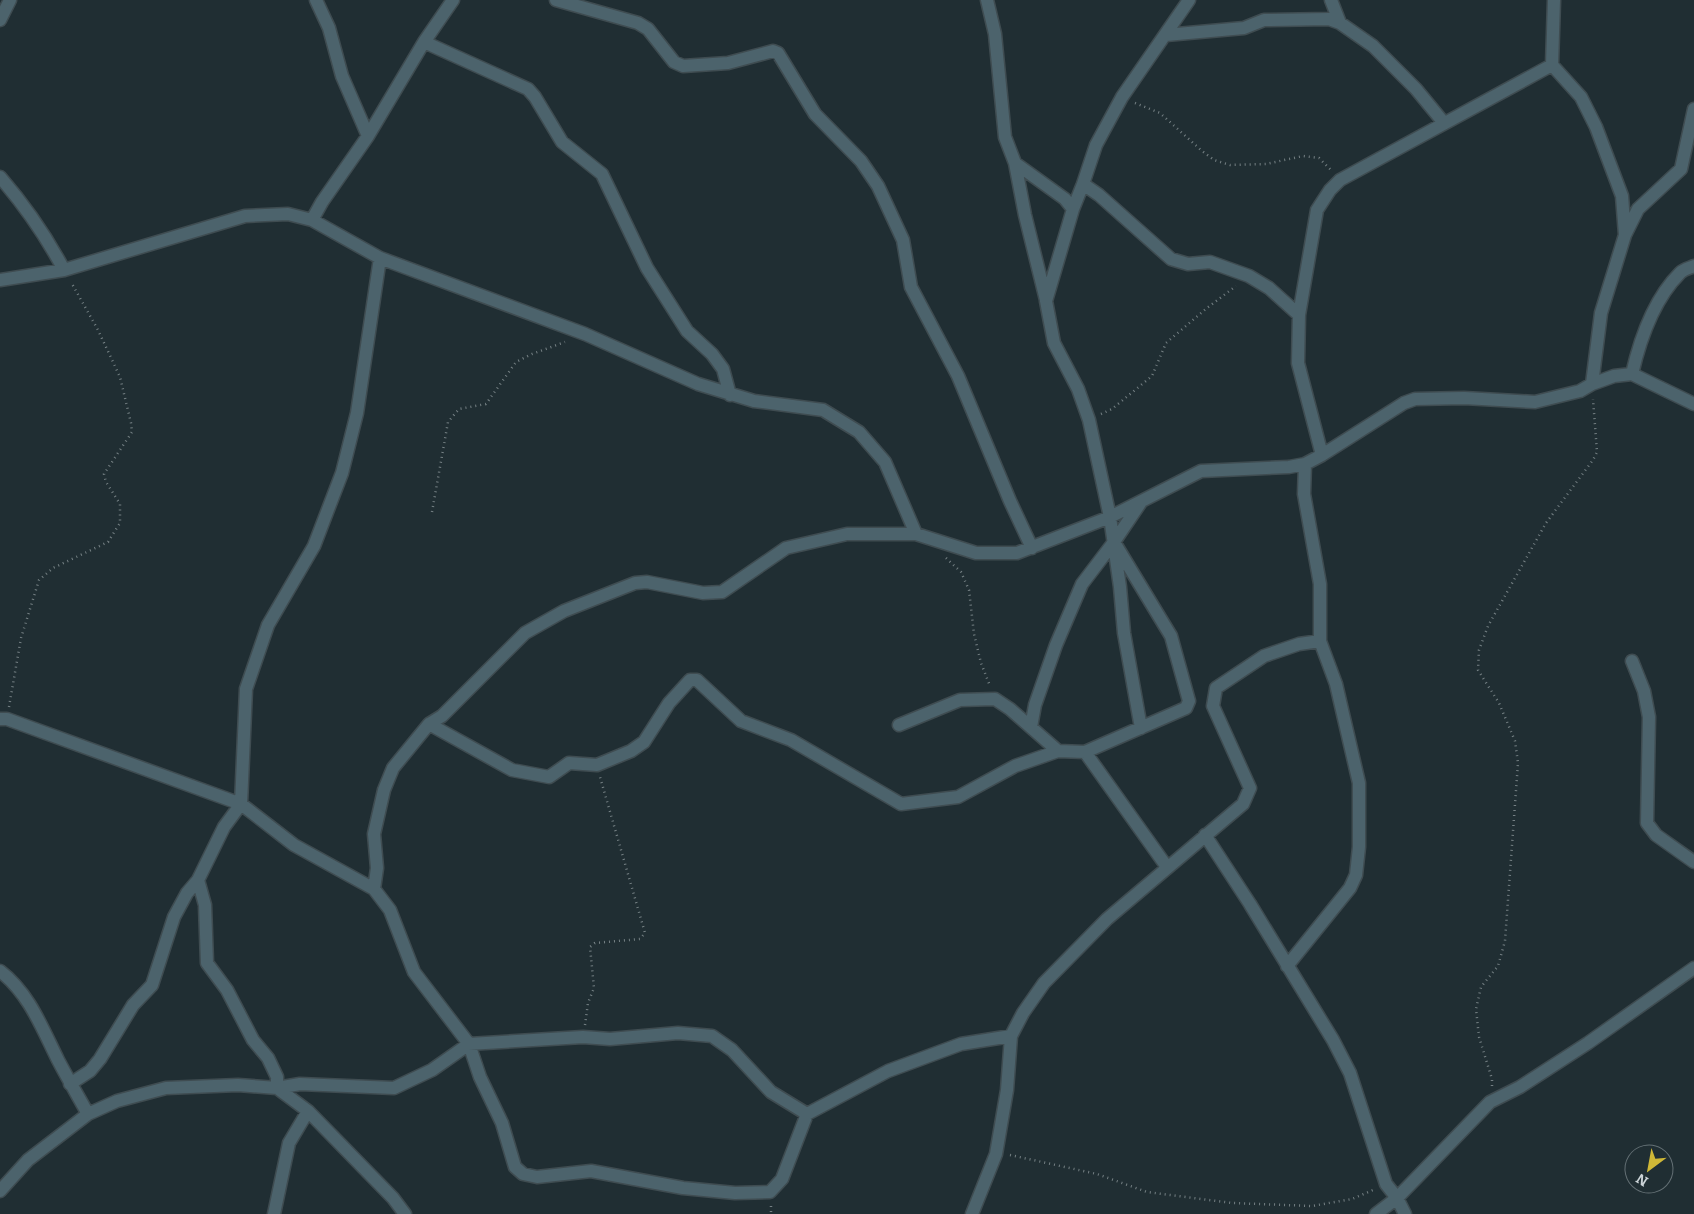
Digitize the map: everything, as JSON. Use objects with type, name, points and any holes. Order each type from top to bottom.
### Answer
[{"type":"street","points":[[0,20],[10,0]]},
{"type":"street","points":[[316,0],[329,28],[342,76],[368,136]]},
{"type":"street","points":[[312,220],[322,202],[368,136],[424,42],[453,0]]},
{"type":"street","points":[[556,0],[638,23],[648,29],[674,62],[683,66],[728,63],[773,51],[778,53],[815,114],[862,162],[878,186],[903,240],[911,287],[958,376],[1010,501],[1032,548]]},
{"type":"street","points":[[987,0],[995,34],[1005,137],[1015,163],[1054,343],[1078,389],[1089,420],[1110,517],[1120,587],[1124,633],[1141,728]]},
{"type":"street","points":[[1046,301],[1073,210],[1096,145],[1122,97],[1189,0]]},
{"type":"street","points":[[1331,0],[1340,22]]},
{"type":"street","points":[[1554,0],[1552,65],[1581,97],[1596,127],[1622,196],[1625,235]]},
{"type":"street","points":[[1166,35],[1244,28],[1264,20],[1329,19],[1340,22],[1373,46],[1416,89],[1444,123]]},
{"type":"street","points":[[424,42],[528,89],[535,97],[562,142],[602,174],[647,268],[687,331],[712,354],[723,369],[730,395]]},
{"type":"street","points":[[1322,455],[1298,363],[1299,314],[1317,210],[1330,190],[1340,180],[1552,65]]},
{"type":"street","points":[[1681,169],[1694,109]]},
{"type":"street","points":[[1592,384],[1601,313],[1625,235],[1638,209],[1681,169],[1694,162]]},
{"type":"street","points":[[1015,163],[1066,199],[1073,210]]},
{"type":"street","points":[[0,177],[18,198],[46,237],[64,270]]},
{"type":"street","points":[[1083,184],[1171,259],[1188,264],[1210,262],[1249,276],[1269,288],[1299,314]]},
{"type":"street","points":[[0,280],[64,270],[245,216],[288,214],[312,220],[380,258],[585,334],[698,384],[754,401],[822,410],[859,432],[885,462],[916,534]]},
{"type":"street","points":[[70,1084],[90,1071],[100,1059],[132,1005],[152,985],[174,917],[187,893],[198,880],[224,827],[242,804],[246,689],[268,625],[314,546],[342,473],[357,413],[380,258]]},
{"type":"street","points":[[1632,374],[1636,357],[1657,303],[1681,272],[1694,266]]},
{"type":"street","points":[[374,890],[377,868],[374,834],[384,790],[393,768],[430,724],[442,716],[524,633],[564,611],[634,583],[646,582],[702,593],[722,592],[786,548],[847,534],[916,534],[976,553],[1017,553],[1110,517],[1201,471],[1289,467],[1305,464],[1404,403],[1415,400],[1464,398],[1535,402],[1580,391],[1592,384],[1614,376],[1632,374],[1694,404]]},
{"type":"street","points":[[1287,966],[1350,888],[1356,875],[1360,847],[1359,783],[1336,684],[1320,641],[1320,584],[1304,494],[1305,464]]},
{"type":"street","points":[[1031,727],[1035,705],[1056,645],[1082,584],[1114,542],[1142,500]]},
{"type":"street","points":[[430,724],[512,770],[549,777],[569,763],[596,765],[631,751],[644,742],[669,703],[690,680],[697,680],[741,721],[791,740],[901,804],[958,797],[1015,766],[1058,751],[1085,752],[1186,708],[1189,701],[1171,636],[1114,542]]},
{"type":"street","points":[[972,1214],[996,1154],[1008,1090],[1012,1036],[1023,1013],[1044,983],[1107,919],[1244,804],[1250,788],[1213,706],[1216,688],[1264,656],[1299,644],[1320,641]]},
{"type":"street","points":[[1632,662],[1644,691],[1650,717],[1647,823],[1656,835],[1694,862]]},
{"type":"street","points":[[900,725],[960,700],[995,700],[1010,709],[1058,751]]},
{"type":"street","points":[[3,719],[242,804],[294,844],[374,890],[390,910],[414,972],[470,1044],[480,1077],[502,1123],[515,1166],[523,1174],[537,1177],[591,1171],[683,1188],[735,1193],[770,1192],[782,1179],[808,1114],[888,1071],[961,1044],[1012,1036]]},
{"type":"street","points":[[1085,752],[1167,867]]},
{"type":"street","points":[[1205,835],[1250,904],[1333,1040],[1350,1073],[1386,1184],[1397,1198],[1404,1214]]},
{"type":"street","points":[[198,880],[205,905],[207,962],[227,990],[253,1040],[268,1058],[277,1077],[277,1088]]},
{"type":"street","points":[[1376,1214],[1397,1198],[1490,1102],[1520,1087],[1588,1044],[1694,968]]},
{"type":"street","points":[[0,971],[14,981],[31,1004],[70,1084],[88,1114]]},
{"type":"street","points":[[0,1191],[28,1160],[88,1114],[117,1101],[166,1088],[238,1085],[277,1088],[300,1084],[394,1088],[432,1070],[470,1044],[584,1037],[610,1039],[678,1033],[712,1036],[732,1050],[772,1092],[808,1114]]},
{"type":"street","points":[[277,1088],[308,1112],[393,1198],[405,1214]]},
{"type":"street","points":[[274,1214],[289,1143],[308,1112]]},
{"type":"path","points":[[1122,97],[1160,113],[1214,160],[1230,165],[1266,164],[1302,156],[1318,158],[1340,180]]},
{"type":"path","points":[[3,719],[21,638],[40,580],[53,568],[108,542],[120,523],[120,504],[106,482],[104,474],[132,432],[131,423],[120,378],[98,330],[64,270]]},
{"type":"path","points":[[1089,420],[1112,408],[1152,376],[1166,343],[1249,276]]},
{"type":"path","points":[[432,512],[448,422],[459,410],[486,404],[516,362],[585,334]]},
{"type":"path","points":[[1490,1102],[1492,1079],[1479,1037],[1476,1009],[1481,987],[1498,966],[1505,941],[1518,762],[1515,741],[1499,703],[1478,670],[1479,650],[1488,626],[1546,523],[1594,460],[1597,452],[1592,384]]},
{"type":"path","points":[[941,554],[961,572],[969,590],[976,643],[981,663],[995,700]]},
{"type":"path","points":[[584,1037],[588,1003],[594,988],[590,947],[595,943],[640,939],[645,933],[596,765]]},
{"type":"path","points":[[996,1154],[1018,1156],[1097,1174],[1147,1192],[1232,1203],[1312,1206],[1352,1199],[1386,1184]]}]
